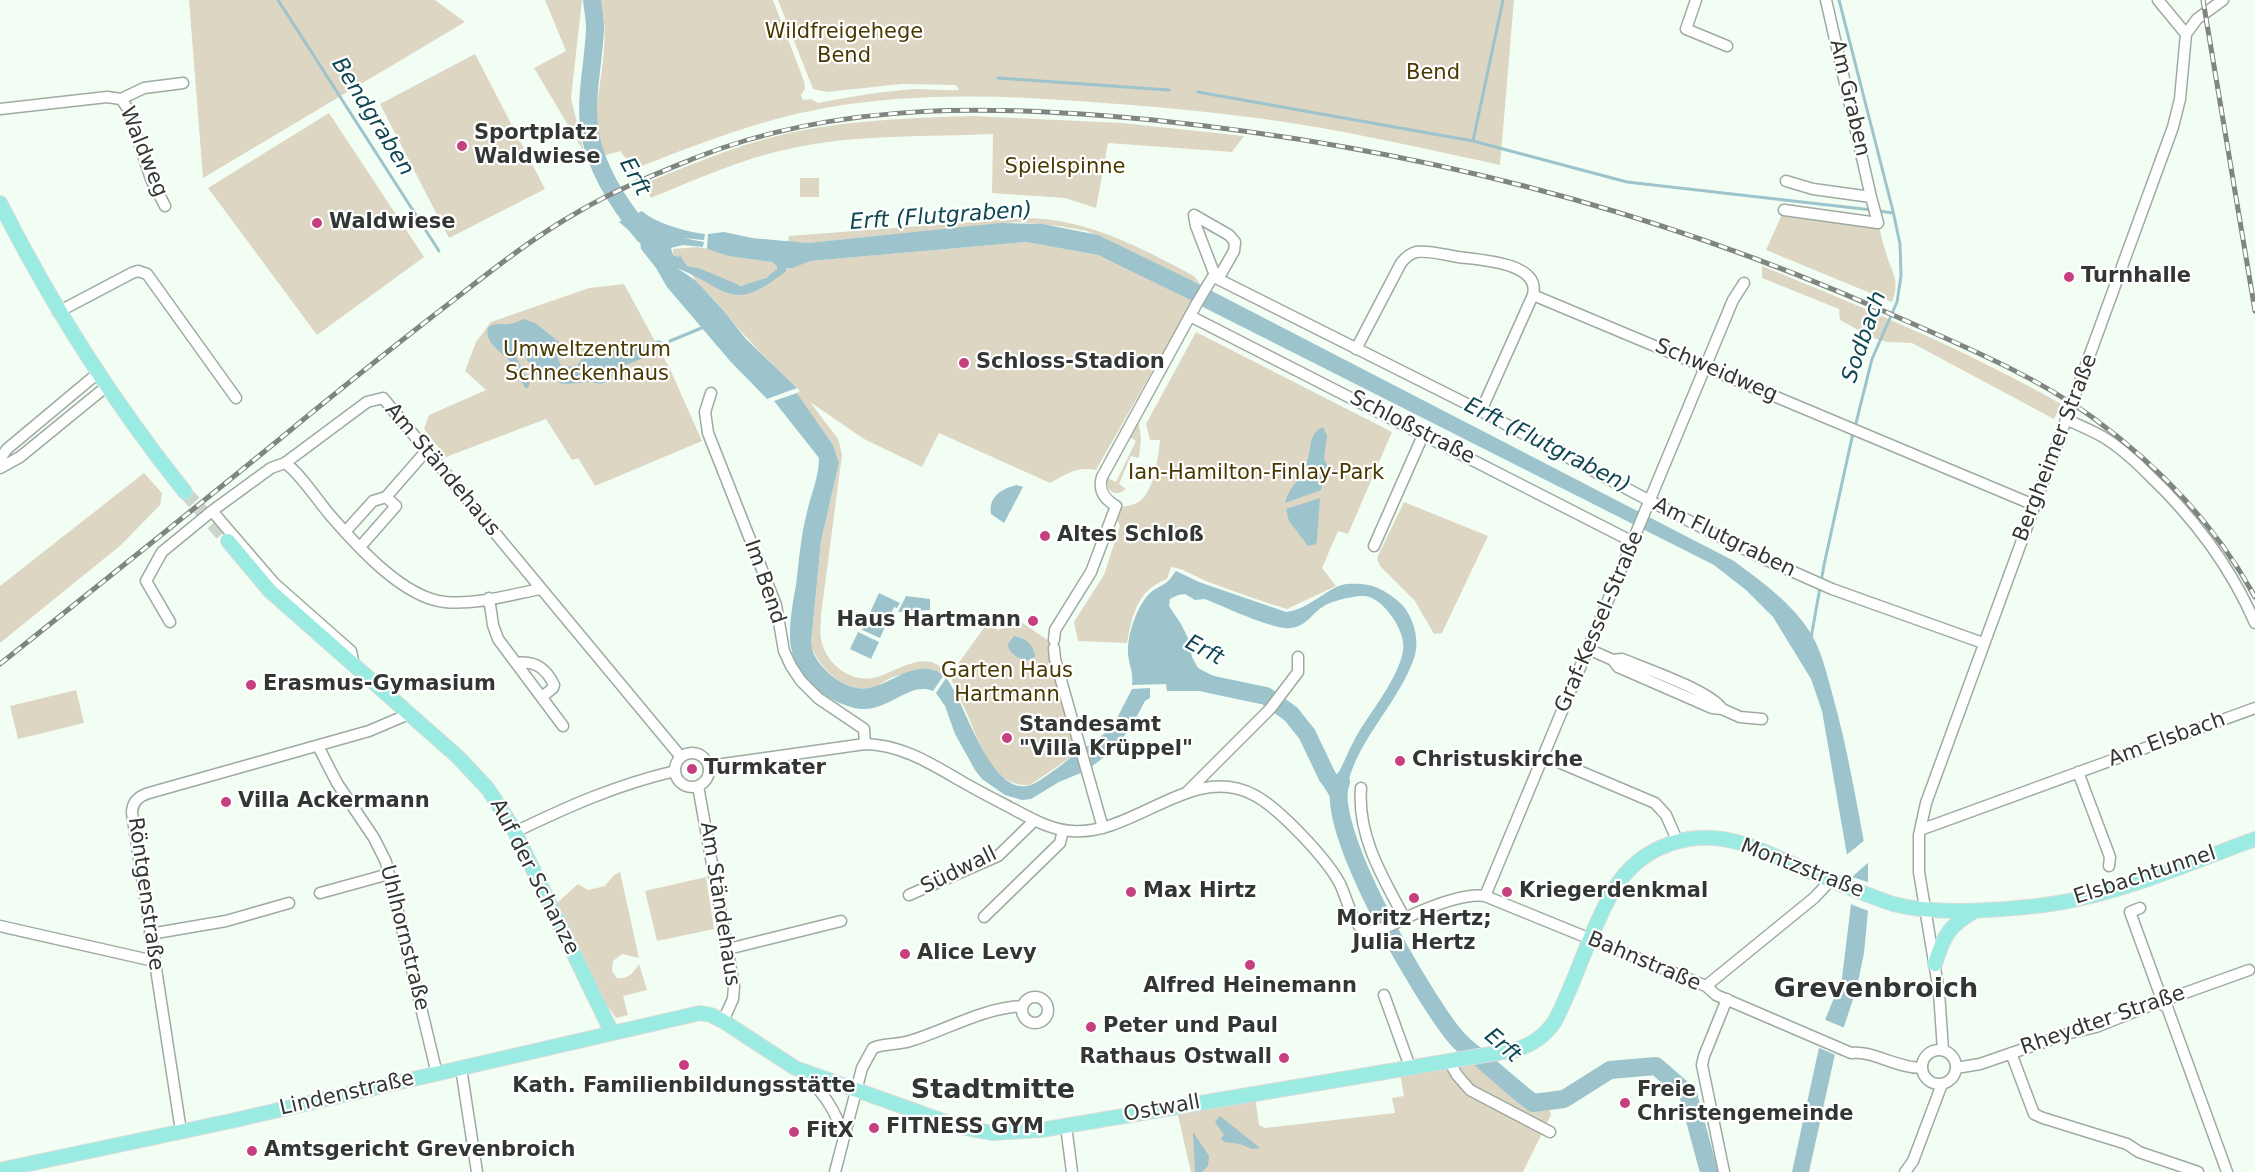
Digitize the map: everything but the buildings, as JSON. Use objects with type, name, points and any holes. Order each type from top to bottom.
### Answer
[{"type":"main road","points":[[0,204],[58,312],[107,386],[185,492]]},
{"type":"main road","name":"Auf der Schanze","points":[[228,542],[270,591],[410,714],[484,783],[514,832],[612,1034]]},
{"type":"main road","name":"Montzstraße","points":[[1590,940],[1610,897],[1630,868],[1650,852],[1677,840],[1698,838],[1733,842],[1873,897],[1893,904],[1926,910]]},
{"type":"main road","name":"Elsbachtunnel","points":[[1926,910],[1977,910],[2045,905],[2089,896],[2156,875],[2255,839]]},
{"type":"main road","points":[[1935,964],[1949,930],[1977,910]]},
{"type":"main road","name":"Ostwall","points":[[693,1014],[709,1014],[723,1021],[774,1056],[801,1070],[979,1132],[1013,1133],[1066,1126],[1528,1046],[1548,1030],[1561,1009],[1590,940]]},
{"type":"main road","name":"Lindenstraße","points":[[0,1170],[437,1074],[693,1014]]},
{"type":"street","points":[[1696,0],[1686,29],[1727,46]]},
{"type":"street","name":"Am Graben","points":[[1784,210],[1878,223],[1826,0]]},
{"type":"street","points":[[2158,0],[2186,34],[2197,19],[2223,0]]},
{"type":"street","name":"Bergheimer Straße","points":[[1943,1050],[1942,1016],[1935,964],[1919,872],[1920,830],[1935,775],[2175,120],[2181,93],[2186,34]]},
{"type":"street","name":"Waldweg","points":[[0,109],[107,98],[121,99],[144,88],[183,83]]},
{"type":"street","name":"Waldweg","points":[[121,99],[128,109],[151,179],[165,206]]},
{"type":"street","points":[[1786,182],[1813,189],[1871,196]]},
{"type":"street","points":[[1103,828],[1055,659],[1054,639],[1091,572],[1116,506],[1104,496],[1100,487],[1101,480],[1206,287],[1212,278],[1217,278],[1234,251],[1235,242],[1229,235],[1194,215],[1196,226],[1217,278]]},
{"type":"street","points":[[1356,349],[1400,266],[1406,257],[1414,253],[1508,265],[1520,270],[1530,278],[1534,285],[1533,295],[1481,411]]},
{"type":"street","points":[[58,312],[132,273],[138,271],[147,274],[236,398]]},
{"type":"street","name":"Am Flutgraben","points":[[1217,278],[1481,411],[1648,507],[1832,589],[1983,643]]},
{"type":"street","name":"Graf-Kessel-Straße","points":[[1485,896],[1707,368],[1733,300],[1744,283]]},
{"type":"street","name":"Schweidweg","points":[[1533,295],[2034,505]]},
{"type":"street","name":"Schloßstraße","points":[[1190,316],[1424,433],[1633,542]]},
{"type":"street","points":[[0,459],[7,449],[98,373]]},
{"type":"street","points":[[0,468],[20,457],[107,386]]},
{"type":"street","name":"Im Bend","points":[[711,393],[705,412],[708,433],[774,601],[788,660],[813,694],[864,729],[865,744]]},
{"type":"street","name":"Am Ständehaus","points":[[170,622],[146,581],[162,552],[212,511],[271,468],[285,463],[360,407],[383,398],[681,757]]},
{"type":"street","points":[[2066,419],[2118,447],[2175,500],[2222,560],[2238,585],[2255,623]]},
{"type":"street","points":[[1374,546],[1424,433]]},
{"type":"street","points":[[345,532],[373,501],[386,497],[427,450]]},
{"type":"street","points":[[285,463],[360,547],[408,588],[429,599],[457,603],[540,589]]},
{"type":"street","points":[[360,547],[396,506],[386,497]]},
{"type":"street","name":"Auf der Schanze","points":[[212,511],[274,583],[351,651],[354,665]]},
{"type":"street","points":[[489,598],[495,632],[564,726]]},
{"type":"street","points":[[1588,649],[1613,660],[1618,667],[1712,708],[1722,709],[1740,717],[1762,719]]},
{"type":"street","points":[[1187,792],[1270,709],[1298,672],[1298,657]]},
{"type":"street","points":[[516,663],[535,663],[548,675],[553,682],[553,688],[542,697]]},
{"type":"street","name":"Am Elsbach","points":[[1920,830],[2255,708]]},
{"type":"street","name":"Röntgenstraße","points":[[181,1131],[132,813],[136,800],[149,793],[376,729],[410,714]]},
{"type":"street","points":[[709,766],[865,744],[889,746],[908,752],[1034,821],[1063,830],[1080,831],[1103,828],[1187,792],[1205,788],[1229,787],[1248,792],[1269,804],[1290,824],[1335,876],[1355,919],[1364,930],[1377,930],[1424,910],[1468,897],[1485,896]]},
{"type":"street","name":"Uhlhornstraße","points":[[318,746],[337,783],[377,843],[389,874],[437,1074]]},
{"type":"street","points":[[698,753],[707,760],[709,766],[708,777],[698,786],[684,785],[676,776],[675,771],[681,757],[686,754],[698,753]]},
{"type":"street","points":[[1544,756],[1655,803],[1666,815],[1677,840]]},
{"type":"street","points":[[514,832],[600,793],[634,781],[675,771]]},
{"type":"street","points":[[2078,772],[2110,857],[2109,866]]},
{"type":"street","name":"Am Ständehaus","points":[[698,786],[728,949],[734,995],[723,1021]]},
{"type":"street","points":[[1361,788],[1361,812],[1369,846],[1402,920]]},
{"type":"street","name":"Südwall","points":[[909,895],[998,856],[1034,821]]},
{"type":"street","points":[[984,917],[1060,843],[1063,830]]},
{"type":"street","points":[[320,893],[389,874]]},
{"type":"street","points":[[1706,986],[1814,898],[1831,880]]},
{"type":"street","name":"Bahnstraße","points":[[1485,896],[1706,986],[1716,995],[1851,1053],[1863,1051],[1903,1067],[1922,1068]]},
{"type":"street","points":[[150,934],[226,921],[289,903]]},
{"type":"street","points":[[2140,908],[2130,912],[2161,997],[2161,1004],[2167,1007],[2222,1170]]},
{"type":"street","points":[[728,949],[841,921]]},
{"type":"street","points":[[0,926],[154,961]]},
{"type":"street","name":"Rheydter Straße","points":[[1956,1068],[1980,1064],[2070,1033],[2096,1027],[2249,970]]},
{"type":"street","points":[[1384,995],[1410,1067]]},
{"type":"street","points":[[1724,1172],[1702,1065],[1727,999]]},
{"type":"street","points":[[835,1172],[856,1090],[865,1061],[873,1048],[914,1040],[964,1019],[996,1009],[1023,1006]]},
{"type":"street","points":[[1905,1172],[1913,1166],[1942,1084],[1952,1078],[1956,1068],[1953,1057],[1943,1050],[1928,1054],[1923,1060],[1922,1068],[1929,1081],[1942,1084]]},
{"type":"street","points":[[2011,1053],[2034,1114],[2127,1144],[2139,1152],[2198,1172]]},
{"type":"street","points":[[1456,1060],[1465,1085],[1477,1094],[1550,1132]]},
{"type":"street","points":[[461,1068],[477,1172]]},
{"type":"street","points":[[801,1070],[829,1104],[837,1118],[843,1137]]},
{"type":"street","points":[[1066,1126],[1072,1172]]},
{"type":"green space","points":[[189,0],[435,0],[465,22],[203,178]]},
{"type":"green space","points":[[545,0],[582,0],[571,98],[584,152],[534,68],[566,51]]},
{"type":"green space","name":"Bend","points":[[600,0],[773,0],[804,81],[805,89],[801,95],[803,100],[811,99],[818,103],[904,90],[959,90],[956,85],[901,84],[827,92],[813,89],[778,0],[1514,0],[1500,165],[1343,132],[1238,116],[1078,101],[1015,97],[951,97],[857,103],[800,113],[728,134],[635,169],[620,151],[603,156],[597,133],[597,109],[605,31]]},
{"type":"green space","name":"Sportplatz Waldwiese","points":[[475,54],[545,189],[449,238],[380,104]]},
{"type":"green space","name":"Waldwiese","points":[[329,113],[424,257],[317,335],[208,188]]},
{"type":"green space","name":"Spielspinne","points":[[972,116],[1122,123],[1244,136],[1232,152],[1108,143],[1096,208],[1065,198],[992,193],[993,134],[842,140],[774,152],[703,176],[651,198],[643,184],[746,145],[805,130],[876,121]]},
{"type":"green space","points":[[800,178],[819,178],[819,197],[800,197]]},
{"type":"green space","points":[[1784,210],[1878,223],[1895,278],[1892,302],[1766,250]]},
{"type":"green space","points":[[1026,218],[1071,223],[1113,237],[1194,276],[1201,285],[1087,231],[1059,226],[1018,222],[808,243],[788,242],[789,236]]},
{"type":"green space","name":"Schloss-Stadion","points":[[1026,242],[1098,255],[1192,301],[1096,470],[1077,470],[1050,483],[939,433],[922,467],[864,439],[810,402],[838,439],[842,455],[821,615],[821,636],[825,651],[836,666],[859,678],[877,677],[922,661],[939,665],[945,673],[944,675],[939,672],[901,675],[871,688],[852,687],[826,670],[811,645],[821,541],[839,463],[833,445],[797,393],[800,391],[750,342],[692,275],[743,295],[786,268],[793,268],[809,261]]},
{"type":"green space","points":[[697,247],[728,256],[772,262],[778,266],[778,269],[753,284],[736,285],[699,268],[687,266],[680,255],[678,257],[673,255],[673,249]]},
{"type":"green space","points":[[1762,266],[1914,330],[2025,384],[2061,404],[2054,419],[1912,343],[1887,342],[1873,338],[1840,320],[1839,309],[1762,278]]},
{"type":"green space","name":"Umweltzentrum Schneckenhaus","points":[[624,284],[670,369],[702,441],[595,486],[578,458],[572,460],[546,419],[446,457],[424,429],[429,415],[486,390],[465,371],[476,342],[491,322],[589,288]]},
{"type":"green space","name":"Ian-Hamilton-Finlay-Park","points":[[1196,332],[1392,432],[1348,534],[1338,531],[1322,568],[1336,586],[1287,609],[1171,567],[1167,579],[1149,590],[1138,604],[1127,643],[1078,641],[1074,622],[1104,575],[1120,526],[1116,518],[1122,507],[1137,503],[1143,498],[1154,475],[1160,440],[1150,440],[1146,424]]},
{"type":"green space","points":[[1136,422],[1139,424],[1141,439],[1139,458],[1131,456],[1119,484],[1126,489],[1114,493],[1108,488],[1107,478],[1116,482],[1136,441],[1128,436]]},
{"type":"green space","points":[[144,473],[162,493],[160,505],[121,545],[0,643],[0,586]]},
{"type":"green space","points":[[1404,502],[1488,536],[1442,633],[1434,634],[1415,601],[1380,566],[1377,558]]},
{"type":"green space","name":"Garten Haus Hartmann","points":[[1015,618],[1049,641],[1061,702],[1077,753],[1030,785],[1007,780],[990,763],[978,741],[950,675],[986,625],[990,624],[998,630],[1009,626]]},
{"type":"green space","points":[[76,690],[84,723],[18,739],[10,706]]},
{"type":"green space","points":[[620,872],[639,958],[622,954],[613,961],[612,971],[617,978],[625,978],[639,964],[647,990],[623,996],[628,1015],[616,1018],[603,999],[555,905],[578,884],[588,890],[605,886],[614,875]]},
{"type":"green space","points":[[706,877],[714,929],[657,941],[645,891]]},
{"type":"green space","points":[[1479,1059],[1532,1103],[1547,1101],[1551,1115],[1523,1172],[1191,1172],[1177,1111],[1255,1097],[1259,1125],[1265,1128],[1395,1113],[1392,1098],[1404,1096],[1400,1073]]},
{"type":"water","points":[[642,211],[672,226],[705,234],[704,240],[683,238],[704,242],[703,247],[683,245],[671,248],[673,255],[678,257],[680,255],[687,266],[699,268],[741,286],[766,278],[777,269],[777,266],[772,262],[728,256],[707,249],[708,234],[724,232],[752,238],[808,243],[1001,223],[1043,224],[1098,235],[1201,285],[1192,301],[1098,255],[1026,242],[810,261],[793,268],[786,268],[786,271],[768,284],[741,295],[720,290],[677,268],[695,280],[746,339],[797,388],[767,399],[730,361],[667,287],[641,249],[640,240],[619,222]]},
{"type":"water","points":[[1210,290],[1734,561],[1777,595],[1806,625],[1822,657],[1838,714],[1868,863],[1868,911],[1864,953],[1857,987],[1835,1054],[1809,1172],[1792,1172],[1825,1020],[1842,978],[1851,904],[1847,855],[1822,711],[1811,679],[1773,617],[1746,590],[1714,565],[1201,306]]},
{"type":"water","points":[[523,319],[535,323],[559,342],[557,356],[562,368],[577,365],[594,343],[610,344],[625,352],[659,340],[663,343],[651,355],[623,366],[611,379],[601,384],[590,382],[565,384],[560,383],[558,379],[538,377],[524,355],[520,353],[516,357],[530,383],[528,388],[525,388],[514,366],[496,348],[487,333],[491,325],[513,324]]},
{"type":"water","points":[[797,393],[833,445],[839,463],[821,541],[811,638],[813,652],[828,673],[852,687],[869,688],[905,673],[924,669],[934,670],[944,675],[933,691],[914,690],[885,704],[863,709],[839,703],[828,697],[817,689],[800,670],[791,647],[791,616],[803,530],[819,458],[774,401]]},
{"type":"water","points":[[1323,427],[1327,436],[1324,459],[1328,471],[1321,490],[1285,503],[1289,492],[1304,470],[1314,434]]},
{"type":"water","points":[[1017,485],[1023,487],[1004,523],[991,514],[992,503],[1001,491]]},
{"type":"water","points":[[1320,498],[1316,544],[1308,546],[1289,521],[1286,509]]},
{"type":"water","points":[[1176,571],[1199,582],[1286,612],[1303,607],[1340,585],[1347,584],[1375,587],[1386,592],[1403,606],[1411,618],[1416,633],[1415,655],[1407,674],[1355,764],[1348,783],[1346,803],[1336,807],[1326,790],[1340,771],[1357,735],[1396,673],[1403,651],[1403,643],[1392,617],[1379,602],[1364,596],[1355,596],[1327,604],[1297,627],[1283,628],[1205,599],[1195,600],[1185,594],[1178,595],[1170,599],[1169,606],[1188,638],[1192,657],[1198,668],[1219,679],[1219,685],[1214,691],[1167,691],[1166,684],[1132,685],[1128,648],[1135,618],[1146,597],[1168,581]]},
{"type":"water","points":[[879,593],[900,603],[897,608],[894,607],[880,638],[862,630]]},
{"type":"water","points":[[906,596],[930,599],[930,610],[898,612]]},
{"type":"water","points":[[858,632],[879,642],[871,659],[850,649]]},
{"type":"water","points":[[1014,636],[1028,642],[1035,657],[1026,661],[1012,653],[1008,644]]},
{"type":"water","points":[[946,678],[980,745],[1003,777],[1016,785],[1031,785],[1077,753],[1083,772],[1059,782],[1031,799],[1022,800],[1005,795],[982,779],[955,734],[945,706],[936,693]]},
{"type":"water","points":[[1150,688],[1150,698],[1145,701],[1123,738],[1091,767],[1085,748],[1112,728],[1132,689]]},
{"type":"water","points":[[1220,1116],[1260,1148],[1252,1149],[1240,1144],[1224,1142],[1221,1138],[1224,1135],[1215,1122]]},
{"type":"water","points":[[1193,1132],[1209,1156],[1208,1166],[1202,1172],[1195,1172]]},
{"type":"pier","points":[[1866,839],[1870,861],[1852,877],[1871,883],[1871,912],[1848,903],[1844,857]]},
{"type":"pier","points":[[1823,1019],[1845,1028],[1838,1056],[1817,1047]]},
{"type":"waterway","name":"Bendgraben","points":[[278,0],[439,251]]},
{"type":"waterway","name":"Erft","points":[[592,0],[595,28],[588,121],[593,148],[611,187],[626,212],[644,235]]},
{"type":"waterway","points":[[1473,141],[1503,0]]},
{"type":"waterway","name":"Sodbach","points":[[1839,0],[1900,244],[1901,276],[1897,302],[1872,359],[1855,427]]},
{"type":"waterway","points":[[998,78],[1169,90]]},
{"type":"waterway","points":[[1198,92],[1473,141],[1627,182],[1872,210]]},
{"type":"waterway","points":[[1879,211],[1893,213]]},
{"type":"waterway","name":"Bendgraben","points":[[670,341],[704,327]]},
{"type":"waterway","name":"Sodbach","points":[[1811,638],[1824,565],[1853,433]]},
{"type":"waterway","name":"Erft","points":[[1195,678],[1204,683],[1266,696],[1291,714],[1307,734],[1327,776],[1338,791]]},
{"type":"waterway","name":"Erft","points":[[1341,782],[1339,804],[1346,835],[1360,871],[1379,911],[1421,986],[1439,1015],[1460,1042],[1533,1103],[1564,1099],[1610,1070],[1656,1066],[1688,1094],[1709,1172]]},
{"type":"tunnel","points":[[185,492],[228,541]]},
{"type":"railway","points":[[2203,0],[2255,311]]},
{"type":"railway","points":[[0,664],[402,341],[509,258],[592,204],[695,158],[750,139],[807,125],[921,112],[979,110],[1037,111],[1153,120],[1249,132],[1435,165],[1618,212],[1797,275],[1992,359],[2043,386],[2092,417],[2140,456],[2184,498],[2222,545],[2255,597]]},
{"type":"place","name":"Sportplatz Waldwiese","points":[[462,146]]},
{"type":"place","name":"Waldwiese","points":[[317,223]]},
{"type":"place","name":"Turnhalle","points":[[2069,277]]},
{"type":"place","name":"Schloss-Stadion","points":[[964,363]]},
{"type":"place","name":"Altes Schloß","points":[[1045,536]]},
{"type":"place","name":"Haus Hartmann","points":[[1033,621]]},
{"type":"place","name":"Erasmus-Gymasium","points":[[251,685]]},
{"type":"place","name":"Standesamt \"Villa Krüppel\"","points":[[1007,738]]},
{"type":"place","name":"Christuskirche","points":[[1400,761]]},
{"type":"place","name":"Turmkater","points":[[692,769]]},
{"type":"place","name":"Villa Ackermann","points":[[226,802]]},
{"type":"place","name":"Max Hirtz","points":[[1131,892]]},
{"type":"place","name":"Kriegerdenkmal","points":[[1507,892]]},
{"type":"place","name":"Moritz Hertz; Julia Hertz","points":[[1414,898]]},
{"type":"place","name":"Alice Levy","points":[[905,954]]},
{"type":"place","name":"Alfred Heinemann","points":[[1250,965]]},
{"type":"place","name":"Peter und Paul","points":[[1091,1027]]},
{"type":"place","name":"Rathaus Ostwall","points":[[1284,1058]]},
{"type":"place","name":"Kath. Familienbildungsstätte","points":[[684,1065]]},
{"type":"place","name":"Freie Christengemeinde","points":[[1625,1103]]},
{"type":"place","name":"FITNESS GYM","points":[[874,1128]]},
{"type":"place","name":"FitX","points":[[794,1132]]},
{"type":"place","name":"Amtsgericht Grevenbroich","points":[[252,1151]]},
{"type":"district","name":"Grevenbroich","points":[[1876,990]]},
{"type":"district","name":"Stadtmitte","points":[[993,1091]]},
{"type":"park label","name":"Wildfreigehege Bend","points":[[844,45]]},
{"type":"water label","name":"Erft (Flutgraben)","points":[[941,217]]},
{"type":"water label","name":"Erft (Flutgraben)","points":[[1547,446]]}]
